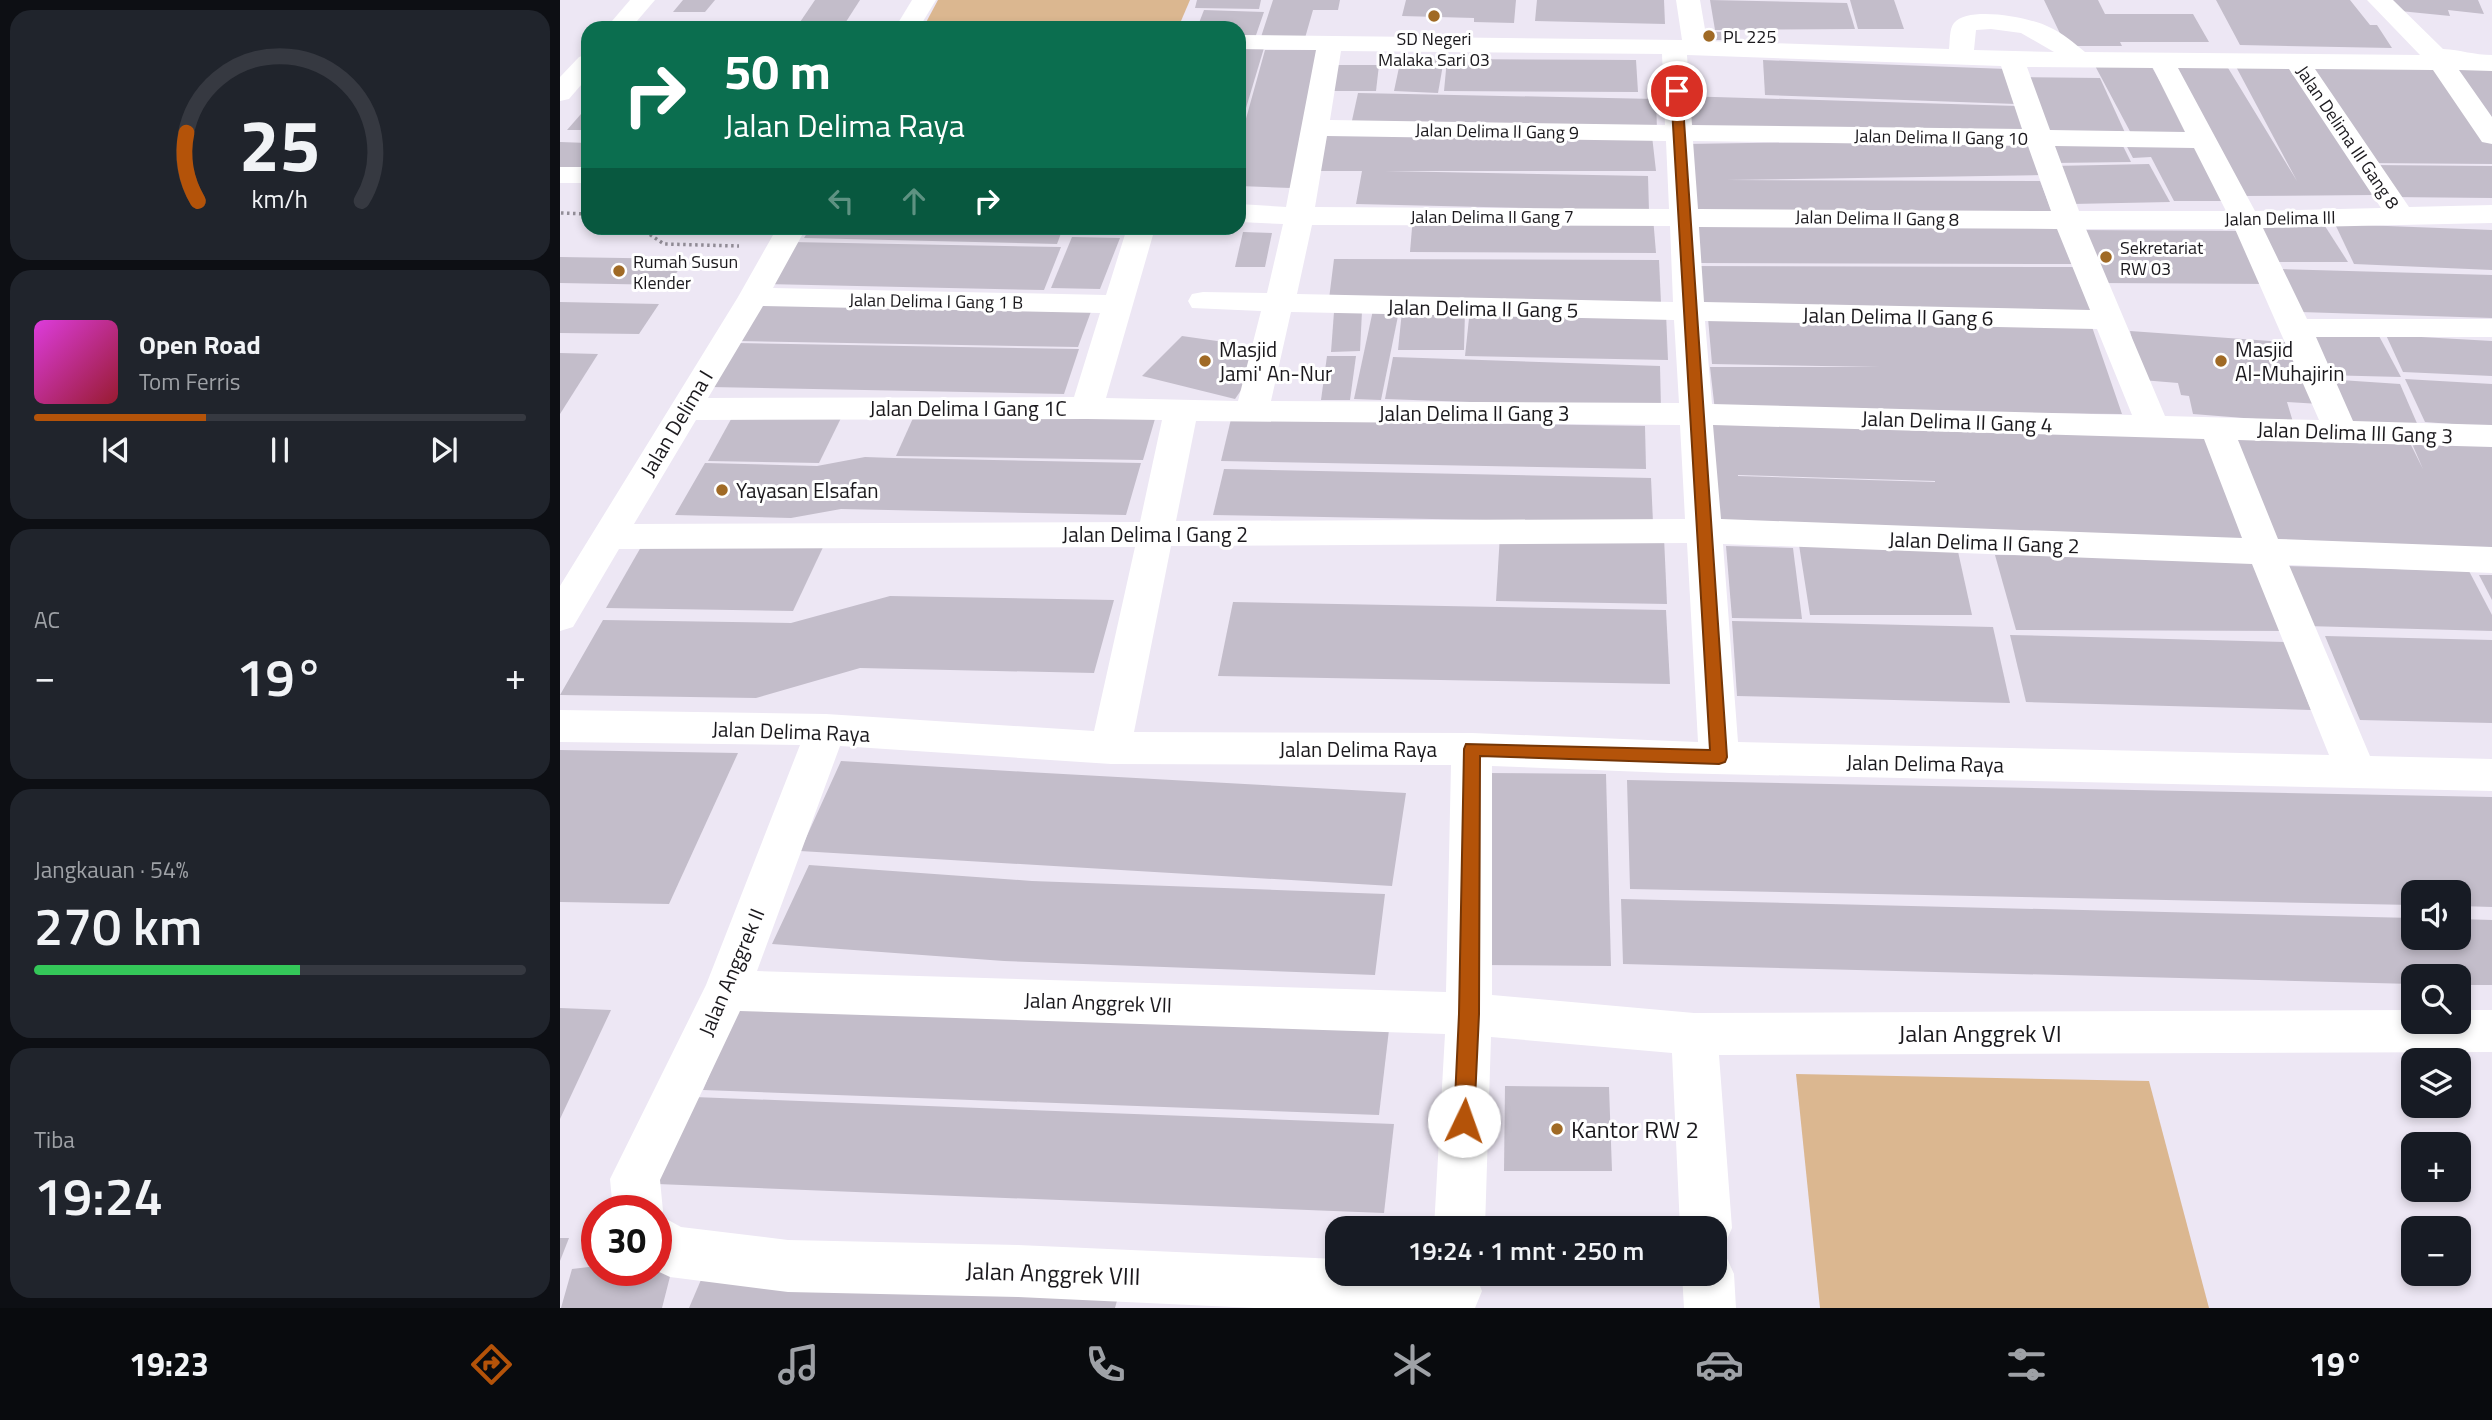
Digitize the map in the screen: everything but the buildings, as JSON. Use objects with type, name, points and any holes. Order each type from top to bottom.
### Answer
[{"type":"street","points":[[624,21],[643,0]]},
{"type":"street","points":[[911,21],[924,0]]},
{"type":"street","points":[[1688,0],[1680,134],[1689,312],[1719,757]]},
{"type":"street","points":[[2379,0],[2436,56],[2492,57]]},
{"type":"street","points":[[1961,57],[1964,26],[1977,22],[2033,27],[2044,32],[2077,58]]},
{"type":"street","points":[[1246,42],[1685,47],[2011,59],[2492,63]]},
{"type":"street","points":[[1252,412],[1290,267],[1330,44]]},
{"type":"street","points":[[2011,59],[2068,220],[2153,427]]},
{"type":"street","points":[[2161,59],[2245,220],[2341,432]]},
{"type":"street","name":"Jalan Delima III Gang 8","points":[[2296,60],[2400,215]]},
{"type":"street","points":[[2439,61],[2492,136]]},
{"type":"street","points":[[560,93],[581,70]]},
{"type":"street","name":"Jalan Delima II Gang 9","points":[[1315,128],[1680,134]]},
{"type":"street","name":"Jalan Delima II Gang 10","points":[[1680,134],[2203,140]]},
{"type":"street","points":[[560,175],[581,175]]},
{"type":"street","name":"Jalan Delima II Gang 7","points":[[1246,213],[1299,216],[1685,216]]},
{"type":"street","name":"Jalan Delima III","points":[[2068,220],[2245,220],[2492,214]]},
{"type":"street","name":"Jalan Delima II Gang 8","points":[[1685,216],[2068,220]]},
{"type":"street","points":[[1087,408],[1139,235]]},
{"type":"street","name":"Jalan Delima I","points":[[560,617],[753,297],[786,237]]},
{"type":"street","name":"Jalan Delima I Gang 1 B","points":[[753,297],[1118,304]]},
{"type":"street","name":"Jalan Delima II Gang 5","points":[[1203,301],[1278,305],[1689,312]]},
{"type":"street","name":"Jalan Delima II Gang 6","points":[[1689,312],[2107,320]]},
{"type":"street","points":[[2296,328],[2492,328]]},
{"type":"street","name":"Jalan Delima I Gang 1C","points":[[684,409],[1087,408],[1252,412]]},
{"type":"street","points":[[1111,748],[1181,411]]},
{"type":"street","name":"Jalan Delima II Gang 3","points":[[1252,412],[1696,414]]},
{"type":"street","name":"Jalan Delima II Gang 4","points":[[1696,414],[2217,428]]},
{"type":"street","points":[[2217,428],[2357,774]]},
{"type":"street","name":"Jalan Delima III Gang 3","points":[[2217,428],[2492,436]]},
{"type":"street","name":"Jalan Delima I Gang 2","points":[[607,537],[1703,531]]},
{"type":"street","name":"Jalan Delima II Gang 2","points":[[1703,531],[2492,560]]},
{"type":"street","name":"Jalan Delima Raya","points":[[560,726],[826,730],[1111,748],[1472,749],[2357,774],[2492,775]]},
{"type":"street","name":"Jalan Anggrek II","points":[[636,1195],[635,1179],[727,990],[826,730]]},
{"type":"street","points":[[1460,1216],[1469,1014],[1472,749]]},
{"type":"street","name":"Jalan Anggrek VII","points":[[727,990],[1469,1014]]},
{"type":"street","name":"Jalan Anggrek VI","points":[[1469,1014],[1694,1034],[2492,1031]]},
{"type":"street","points":[[1694,1034],[1705,1216]]},
{"type":"street","name":"Jalan Anggrek VIII","points":[[672,1251],[788,1266],[1017,1270],[1456,1291]]},
{"type":"street","points":[[1709,1286],[1710,1308]]},
{"type":"path","points":[[561,213],[581,214]]},
{"type":"path","points":[[650,235],[670,245],[786,237]]},
{"type":"shaded area","points":[[938,0],[1190,0],[1181,21],[927,21]]},
{"type":"shaded area","points":[[1796,1074],[2149,1081],[2209,1308],[1820,1308]]},
{"type":"place","name":"SD Negeri Malaka Sari 03","points":[[1434,16]]},
{"type":"place","name":"PL 225","points":[[1709,36]]},
{"type":"place","name":"Sekretariat RW 03","points":[[2106,257]]},
{"type":"place","name":"Rumah Susun Klender","points":[[619,271]]},
{"type":"place","name":"Masjid Jami' An-Nur","points":[[1205,361]]},
{"type":"place","name":"Masjid Al-Muhajirin","points":[[2221,361]]},
{"type":"place","name":"Yayasan Elsafan","points":[[722,490]]},
{"type":"place","name":"Kantor RW 2","points":[[1557,1129]]},
{"type":"route","points":[[1464,1121],[1469,1014],[1472,749],[1719,757],[1677,91]]}]
